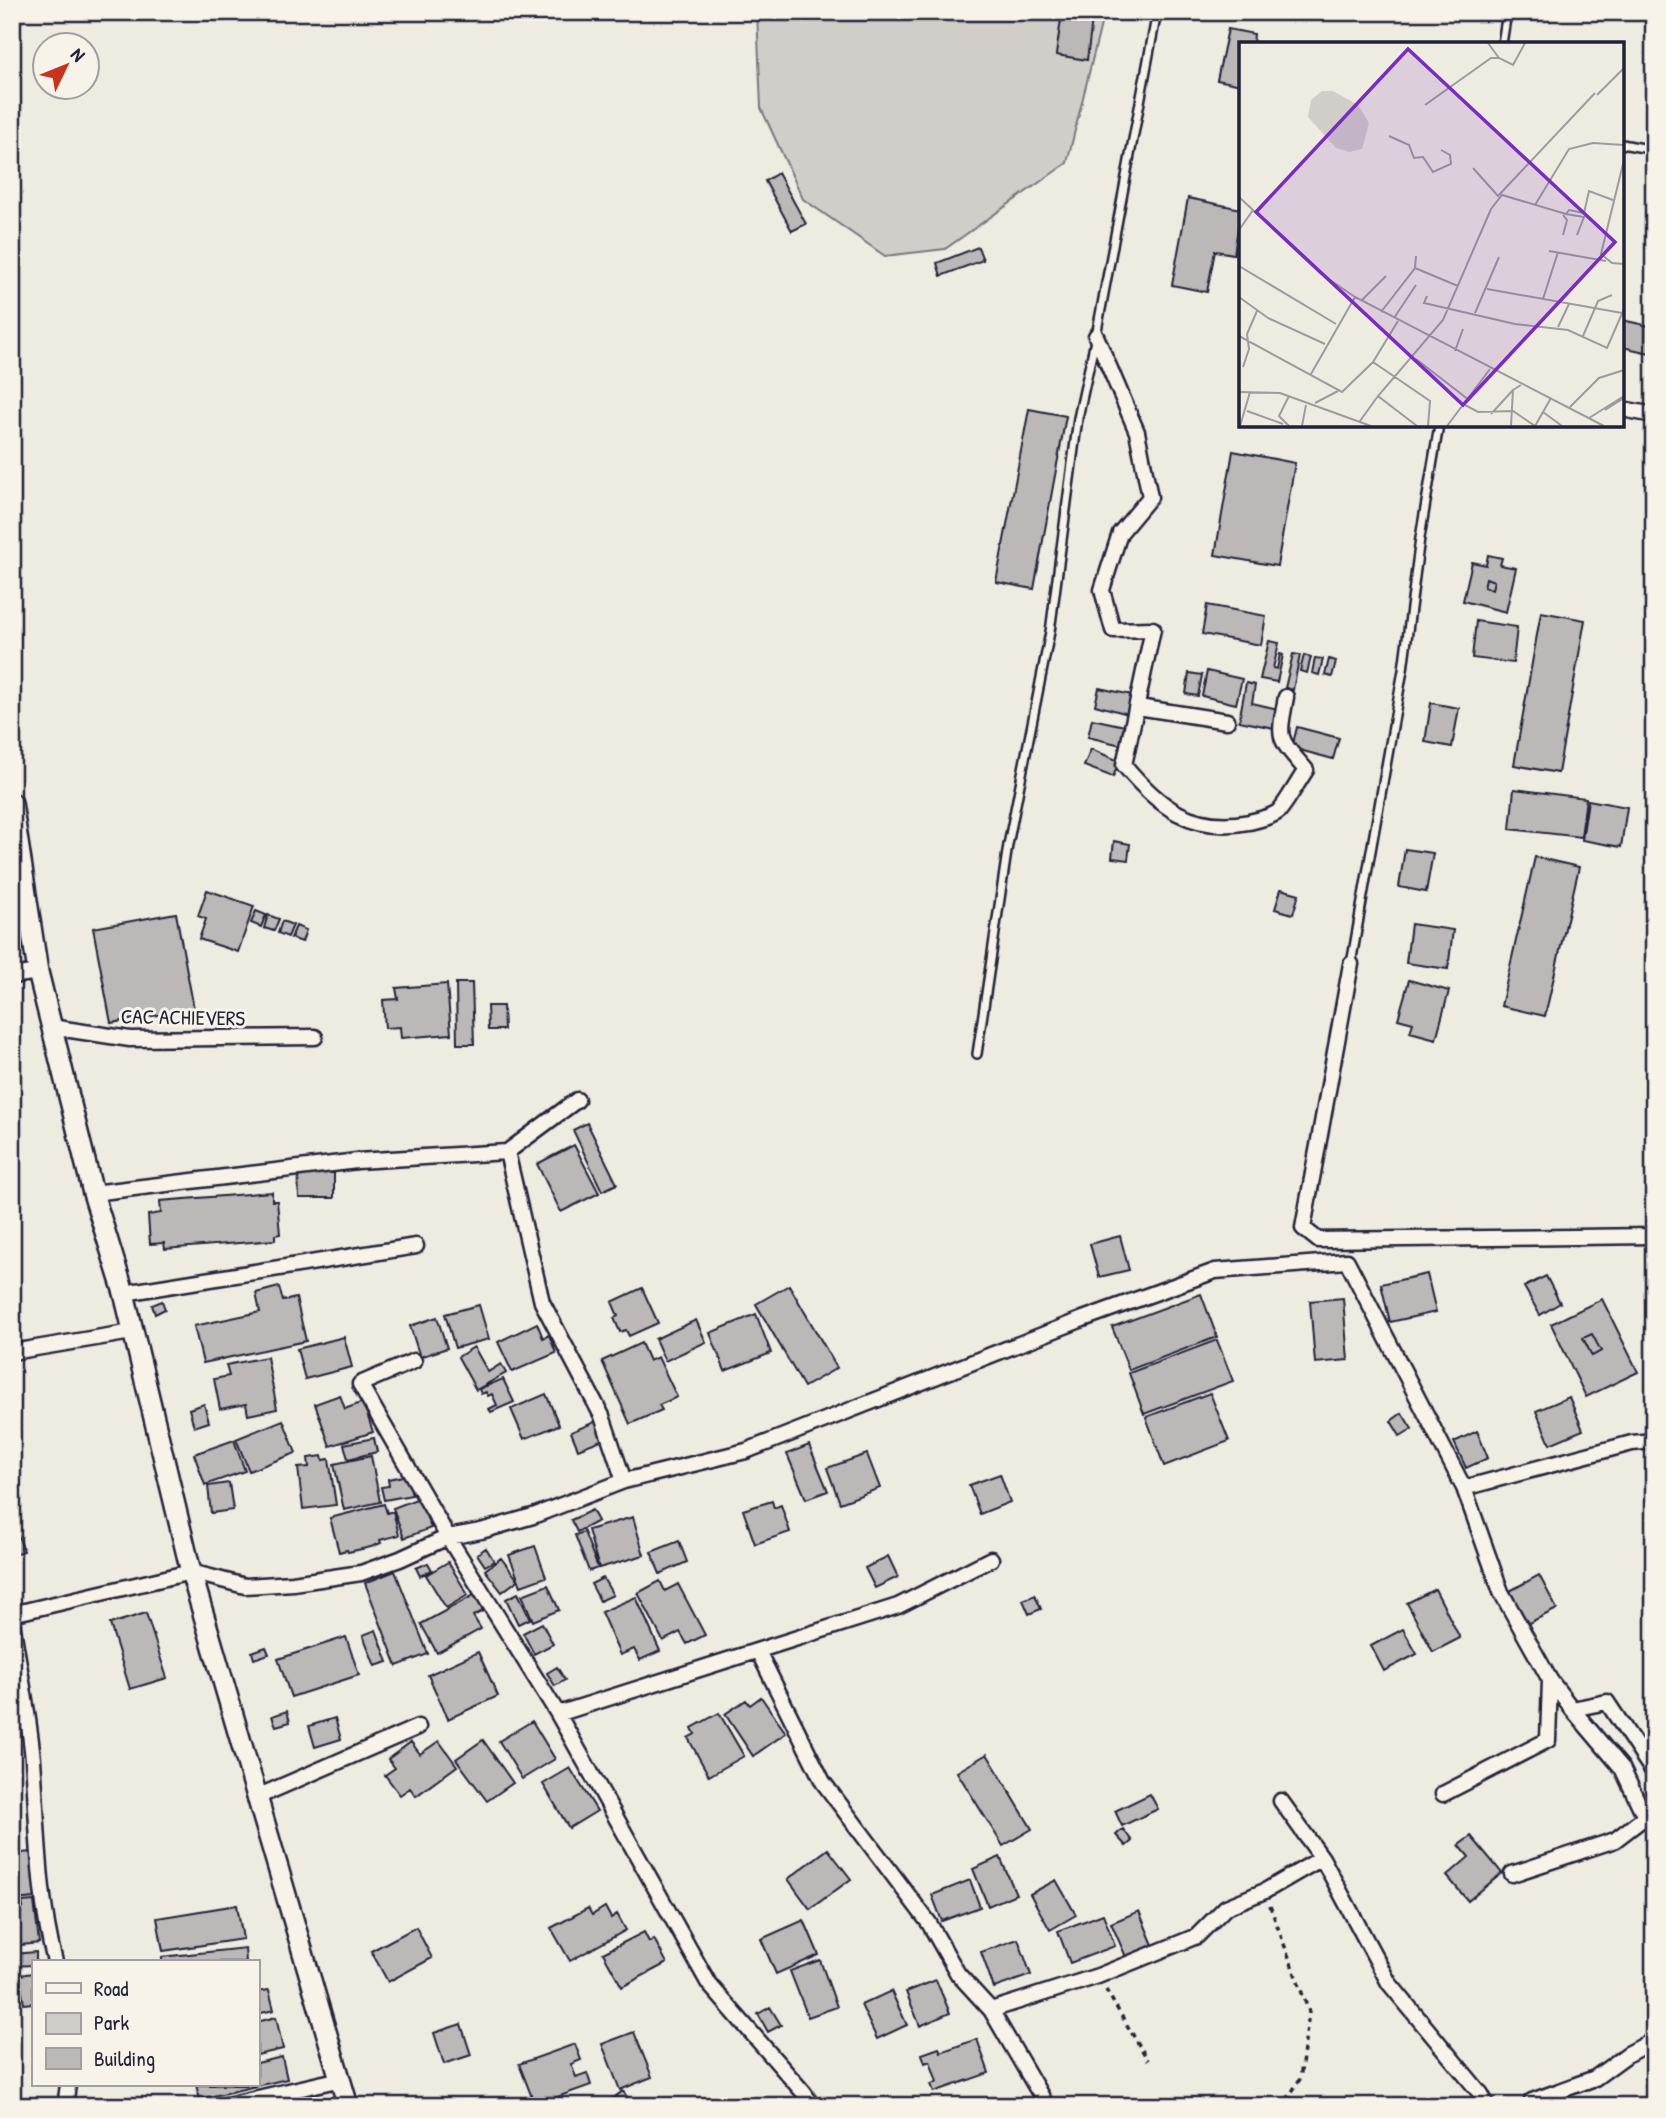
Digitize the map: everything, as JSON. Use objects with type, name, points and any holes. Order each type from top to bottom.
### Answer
[{"type":"street","points":[[1096,336],[1137,432],[1150,497],[1120,533],[1102,590],[1113,629],[1153,629],[1124,765],[1143,787],[1169,808],[1202,824],[1233,825],[1259,820],[1278,812],[1306,770],[1283,743],[1280,733],[1286,697]]},
{"type":"street","points":[[1624,410],[1654,415]]},
{"type":"street","points":[[1138,707],[1227,721]]},
{"type":"street","points":[[12,803],[38,972],[93,1194],[124,1293],[191,1572],[348,2106]]},
{"type":"street","points":[[1351,964],[1303,1228],[1318,1240],[1654,1236]]},
{"type":"street","points":[[12,976],[38,972]]},
{"type":"street","name":"CAC ACHIEVERS","points":[[51,1027],[130,1039],[315,1037]]},
{"type":"street","points":[[93,1194],[357,1161],[506,1152],[577,1100]]},
{"type":"street","points":[[506,1152],[542,1302],[602,1416],[624,1481]]},
{"type":"street","points":[[124,1293],[416,1246]]},
{"type":"street","points":[[12,1614],[191,1572],[245,1586],[293,1583],[361,1573],[448,1537],[533,1516],[624,1481],[746,1451],[1083,1319],[1215,1271],[1347,1261],[1464,1488],[1501,1592],[1550,1680],[1622,1768],[1645,1817],[1615,1840],[1512,1874]]},
{"type":"street","points":[[12,1352],[132,1332]]},
{"type":"street","points":[[414,1361],[360,1384],[448,1537],[558,1714],[709,1984],[804,2093],[812,2106]]},
{"type":"street","points":[[1464,1488],[1632,1443],[1654,1441]]},
{"type":"street","points":[[558,1714],[898,1606],[990,1559]]},
{"type":"street","points":[[12,1622],[33,1756],[38,1842],[55,1960]]},
{"type":"street","points":[[758,1651],[823,1782],[929,1923],[958,1974],[991,2010],[1047,2106]]},
{"type":"street","points":[[1443,1794],[1548,1740],[1550,1680]]},
{"type":"street","points":[[1572,1709],[1607,1702],[1654,1773]]},
{"type":"street","points":[[257,1797],[418,1727]]},
{"type":"street","points":[[1280,1801],[1322,1858],[1389,1983],[1481,2094],[1487,2106]]},
{"type":"street","points":[[991,2010],[1098,1976],[1197,1936],[1226,1907],[1265,1891],[1322,1858]]},
{"type":"street","points":[[1531,2106],[1532,2101],[1595,2078],[1628,2053],[1654,2040]]},
{"type":"street","points":[[223,2106],[341,2079]]},
{"type":"street","points":[[67,2095],[77,2106]]},
{"type":"lane","points":[[977,1054],[1008,845],[1049,632],[1078,418],[1157,12]]},
{"type":"lane","points":[[1502,42],[1507,12]]},
{"type":"lane","points":[[1624,144],[1654,150]]},
{"type":"lane","points":[[1351,964],[1403,670],[1420,538],[1439,427]]},
{"type":"path","points":[[1265,1891],[1308,2012],[1300,2079],[1283,2106]]},
{"type":"path","points":[[1098,1976],[1148,2060]]},
{"type":"green space","points":[[757,12],[1104,12],[1067,163],[945,249],[885,256],[803,199],[761,108]]},
{"type":"building","points":[[1062,12],[1093,12],[1087,60],[1056,55]]},
{"type":"building","points":[[1228,29],[1254,34],[1253,42],[1239,42],[1239,85],[1217,80]]},
{"type":"building","points":[[778,173],[806,224],[792,231],[765,181]]},
{"type":"building","points":[[1188,198],[1239,209],[1234,254],[1215,251],[1207,292],[1172,285]]},
{"type":"building","points":[[978,247],[983,260],[941,276],[937,263]]},
{"type":"building","points":[[1624,320],[1654,327],[1650,353],[1624,347]]},
{"type":"building","points":[[1029,409],[1066,416],[1034,589],[996,582]]},
{"type":"building","points":[[1233,451],[1295,463],[1277,566],[1215,555]]},
{"type":"building","points":[[1488,555],[1502,558],[1500,565],[1516,568],[1506,612],[1463,601],[1472,562],[1486,565]],"holes":[[[1486,578],[1494,581],[1492,589],[1484,587]]]},
{"type":"building","points":[[1486,578],[1494,581],[1492,589],[1484,587]]},
{"type":"building","points":[[1207,605],[1266,616],[1261,645],[1202,634]]},
{"type":"building","points":[[1541,612],[1585,620],[1558,773],[1514,765]]},
{"type":"building","points":[[1476,621],[1517,627],[1513,663],[1472,658]]},
{"type":"building","points":[[1269,641],[1279,643],[1273,668],[1277,669],[1280,654],[1283,655],[1277,682],[1260,679]]},
{"type":"building","points":[[1293,654],[1300,655],[1293,690],[1285,688]]},
{"type":"building","points":[[1304,655],[1311,657],[1307,673],[1300,671]]},
{"type":"building","points":[[1315,658],[1323,659],[1319,675],[1312,673]]},
{"type":"building","points":[[1329,659],[1336,661],[1332,677],[1325,675]]},
{"type":"building","points":[[1207,671],[1242,679],[1236,704],[1202,696]]},
{"type":"building","points":[[1189,673],[1202,675],[1198,696],[1186,694]]},
{"type":"building","points":[[1246,683],[1255,685],[1252,703],[1278,709],[1274,728],[1239,721]]},
{"type":"building","points":[[1099,688],[1132,695],[1128,714],[1095,705]]},
{"type":"building","points":[[1431,703],[1459,708],[1452,747],[1425,742]]},
{"type":"building","points":[[1092,719],[1125,726],[1121,745],[1088,737]]},
{"type":"building","points":[[1297,727],[1339,738],[1333,759],[1292,748]]},
{"type":"building","points":[[1091,749],[1119,761],[1113,777],[1084,766]]},
{"type":"building","points":[[1514,789],[1586,798],[1581,837],[1510,829]]},
{"type":"building","points":[[1588,800],[1627,807],[1621,847],[1582,840]]},
{"type":"building","points":[[1114,841],[1130,844],[1128,860],[1112,858]]},
{"type":"building","points":[[1405,849],[1433,853],[1426,892],[1399,887]]},
{"type":"building","points":[[1535,857],[1579,867],[1545,1016],[1501,1006]]},
{"type":"building","points":[[1281,889],[1299,894],[1293,914],[1275,909]]},
{"type":"building","points":[[207,890],[254,906],[238,952],[199,939],[206,919],[198,916]]},
{"type":"building","points":[[256,911],[266,915],[261,927],[251,923]]},
{"type":"building","points":[[176,913],[194,1009],[111,1023],[93,928]]},
{"type":"building","points":[[268,915],[279,919],[274,931],[264,928]]},
{"type":"building","points":[[282,921],[293,925],[288,937],[278,933]]},
{"type":"building","points":[[1411,924],[1453,930],[1448,969],[1406,963]]},
{"type":"building","points":[[296,926],[306,930],[302,942],[291,938]]},
{"type":"building","points":[[1409,980],[1449,991],[1436,1039],[1410,1032],[1413,1023],[1398,1019]]},
{"type":"building","points":[[456,983],[472,983],[474,1044],[457,1044]]},
{"type":"building","points":[[447,984],[451,1034],[401,1038],[400,1027],[385,1028],[383,1000],[398,999],[396,988]]},
{"type":"building","points":[[487,1006],[503,1006],[504,1030],[488,1030]]},
{"type":"building","points":[[587,1123],[617,1184],[602,1191],[573,1130]]},
{"type":"building","points":[[574,1145],[599,1193],[561,1212],[537,1164]]},
{"type":"building","points":[[298,1173],[334,1173],[334,1198],[299,1198]]},
{"type":"building","points":[[272,1192],[272,1201],[277,1201],[280,1234],[275,1235],[275,1240],[165,1249],[164,1243],[150,1244],[148,1215],[161,1213],[160,1201]]},
{"type":"building","points":[[1120,1236],[1129,1270],[1099,1277],[1090,1244]]},
{"type":"building","points":[[1427,1274],[1436,1312],[1390,1322],[1381,1284]]},
{"type":"building","points":[[1546,1276],[1560,1303],[1540,1315],[1524,1287]]},
{"type":"building","points":[[789,1285],[837,1368],[804,1387],[756,1304]]},
{"type":"building","points":[[279,1287],[283,1301],[296,1298],[306,1341],[203,1363],[194,1326],[260,1312],[256,1293]]},
{"type":"building","points":[[642,1288],[658,1323],[629,1336],[626,1330],[620,1332],[614,1318],[618,1316],[612,1302]]},
{"type":"building","points":[[1201,1294],[1217,1337],[1129,1370],[1112,1327]]},
{"type":"building","points":[[1343,1298],[1348,1360],[1315,1363],[1310,1301]]},
{"type":"building","points":[[1602,1299],[1638,1372],[1586,1397],[1551,1324]],"holes":[[[1592,1334],[1601,1351],[1592,1356],[1583,1338]]]},
{"type":"building","points":[[162,1301],[165,1309],[155,1314],[152,1305]]},
{"type":"building","points":[[479,1305],[489,1339],[455,1348],[445,1314]]},
{"type":"building","points":[[756,1314],[771,1353],[725,1371],[710,1333]]},
{"type":"building","points":[[437,1317],[447,1348],[420,1357],[410,1326]]},
{"type":"building","points":[[696,1320],[706,1342],[665,1361],[655,1339]]},
{"type":"building","points":[[537,1323],[543,1338],[549,1335],[556,1353],[512,1372],[498,1342]]},
{"type":"building","points":[[1592,1334],[1601,1351],[1592,1356],[1583,1338]]},
{"type":"building","points":[[344,1337],[352,1367],[305,1379],[297,1349]]},
{"type":"building","points":[[1217,1340],[1233,1381],[1144,1414],[1129,1373]]},
{"type":"building","points":[[641,1343],[649,1361],[658,1357],[677,1397],[659,1405],[662,1410],[630,1424],[602,1361]]},
{"type":"building","points":[[474,1347],[488,1372],[501,1364],[506,1373],[476,1390],[458,1357]]},
{"type":"building","points":[[267,1357],[277,1409],[248,1415],[246,1404],[220,1409],[214,1379],[229,1376],[226,1365]]},
{"type":"building","points":[[503,1379],[514,1402],[491,1412],[489,1409],[497,1405],[492,1394],[481,1394],[479,1389]]},
{"type":"building","points":[[1210,1393],[1229,1441],[1164,1466],[1146,1417]]},
{"type":"building","points":[[546,1394],[559,1425],[524,1439],[511,1409]]},
{"type":"building","points":[[340,1395],[345,1409],[363,1402],[373,1432],[330,1446],[315,1404]]},
{"type":"building","points":[[1569,1397],[1583,1430],[1550,1444],[1536,1411]]},
{"type":"building","points":[[204,1404],[209,1422],[194,1427],[189,1409]]},
{"type":"building","points":[[1402,1413],[1412,1429],[1400,1436],[1391,1421]]},
{"type":"building","points":[[283,1420],[296,1453],[249,1471],[236,1439]]},
{"type":"building","points":[[597,1421],[604,1439],[578,1449],[571,1432]]},
{"type":"building","points":[[1477,1431],[1488,1458],[1466,1468],[1454,1442]]},
{"type":"building","points":[[374,1438],[377,1452],[348,1459],[344,1444]]},
{"type":"building","points":[[234,1440],[245,1471],[205,1485],[194,1454]]},
{"type":"building","points":[[809,1445],[828,1491],[806,1499],[787,1454]]},
{"type":"building","points":[[867,1454],[880,1488],[840,1503],[827,1468]]},
{"type":"building","points":[[322,1456],[323,1460],[329,1459],[336,1505],[303,1509],[298,1468],[309,1467],[308,1458]]},
{"type":"building","points":[[371,1456],[380,1502],[344,1510],[334,1464]]},
{"type":"building","points":[[1000,1474],[1010,1502],[980,1514],[969,1485]]},
{"type":"building","points":[[408,1475],[412,1495],[384,1500],[381,1487],[389,1486],[388,1479]]},
{"type":"building","points":[[229,1483],[233,1510],[211,1513],[208,1486]]},
{"type":"building","points":[[419,1498],[431,1528],[404,1538],[393,1508]]},
{"type":"building","points":[[772,1501],[774,1508],[781,1505],[790,1532],[755,1544],[743,1510]]},
{"type":"building","points":[[384,1504],[387,1513],[393,1511],[399,1535],[380,1540],[381,1543],[371,1547],[339,1552],[330,1518]]},
{"type":"building","points":[[592,1510],[598,1521],[577,1532],[571,1520]]},
{"type":"building","points":[[633,1517],[644,1555],[599,1568],[588,1530]]},
{"type":"building","points":[[16,1530],[24,1551],[12,1555],[12,1531]]},
{"type":"building","points":[[584,1532],[598,1568],[589,1571],[575,1535]]},
{"type":"building","points":[[679,1541],[687,1562],[660,1574],[651,1552]]},
{"type":"building","points":[[535,1546],[546,1577],[521,1586],[509,1555]]},
{"type":"building","points":[[486,1548],[494,1561],[485,1566],[477,1554]]},
{"type":"building","points":[[888,1556],[898,1577],[875,1588],[865,1568]]},
{"type":"building","points":[[501,1558],[518,1580],[502,1592],[485,1570]]},
{"type":"building","points":[[448,1562],[468,1595],[446,1608],[426,1575]]},
{"type":"building","points":[[428,1563],[432,1570],[420,1576],[416,1568]]},
{"type":"building","points":[[395,1571],[428,1654],[397,1666],[365,1583]]},
{"type":"building","points":[[1539,1575],[1557,1609],[1525,1625],[1508,1592]]},
{"type":"building","points":[[603,1578],[613,1595],[600,1601],[591,1584]]},
{"type":"building","points":[[660,1581],[665,1591],[678,1584],[705,1635],[687,1644],[680,1632],[663,1641],[638,1593]]},
{"type":"building","points":[[548,1585],[559,1610],[533,1621],[522,1595]]},
{"type":"building","points":[[1435,1589],[1460,1638],[1433,1652],[1407,1603]]},
{"type":"building","points":[[518,1593],[530,1619],[518,1624],[506,1599]]},
{"type":"building","points":[[474,1595],[483,1611],[473,1616],[481,1629],[437,1653],[421,1624]]},
{"type":"building","points":[[1035,1595],[1041,1609],[1029,1614],[1023,1600]]},
{"type":"building","points":[[636,1597],[660,1651],[640,1660],[634,1649],[620,1655],[601,1612]]},
{"type":"building","points":[[146,1613],[167,1678],[130,1689],[110,1624]]},
{"type":"building","points":[[542,1623],[553,1644],[534,1654],[523,1633]]},
{"type":"building","points":[[1403,1629],[1417,1654],[1384,1671],[1371,1646]]},
{"type":"building","points":[[376,1630],[388,1662],[375,1666],[363,1635]]},
{"type":"building","points":[[346,1637],[359,1675],[291,1697],[278,1659]]},
{"type":"building","points":[[266,1647],[269,1654],[254,1659],[252,1652]]},
{"type":"building","points":[[478,1652],[498,1696],[448,1719],[428,1675]]},
{"type":"building","points":[[557,1667],[565,1680],[555,1686],[547,1673]]},
{"type":"building","points":[[761,1697],[786,1733],[753,1756],[725,1714],[746,1700],[750,1705]]},
{"type":"building","points":[[287,1711],[290,1722],[276,1726],[272,1716]]},
{"type":"building","points":[[719,1713],[744,1756],[709,1776],[688,1738],[695,1734],[692,1728]]},
{"type":"building","points":[[335,1718],[341,1739],[315,1747],[309,1726]]},
{"type":"building","points":[[532,1721],[555,1759],[522,1779],[499,1741]]},
{"type":"building","points":[[483,1740],[513,1783],[487,1801],[456,1759]]},
{"type":"building","points":[[439,1741],[457,1766],[416,1796],[410,1788],[400,1795],[385,1775],[395,1768],[388,1759],[411,1742],[420,1754]]},
{"type":"building","points":[[987,1754],[1032,1829],[1003,1846],[957,1772]]},
{"type":"building","points":[[570,1768],[597,1811],[569,1828],[543,1784]]},
{"type":"building","points":[[1150,1794],[1158,1809],[1122,1826],[1115,1811]]},
{"type":"building","points":[[1123,1829],[1132,1841],[1126,1846],[1116,1835]]},
{"type":"building","points":[[1471,1836],[1502,1873],[1468,1901],[1447,1876],[1469,1857],[1459,1845]]},
{"type":"building","points":[[828,1849],[851,1879],[810,1909],[788,1879]]},
{"type":"building","points":[[31,1852],[36,1898],[12,1900],[12,1854]]},
{"type":"building","points":[[1000,1857],[1016,1894],[988,1906],[973,1869]]},
{"type":"building","points":[[970,1880],[980,1907],[942,1921],[932,1895]]},
{"type":"building","points":[[1056,1880],[1076,1915],[1050,1930],[1030,1894]]},
{"type":"building","points":[[34,1901],[39,1943],[12,1946],[12,1909],[23,1908],[22,1902]]},
{"type":"building","points":[[237,1905],[243,1939],[163,1951],[157,1918]]},
{"type":"building","points":[[605,1907],[611,1918],[617,1914],[626,1930],[570,1961],[551,1928],[588,1908],[592,1915]]},
{"type":"building","points":[[1139,1911],[1153,1945],[1126,1957],[1111,1923]]},
{"type":"building","points":[[1103,1914],[1115,1946],[1070,1963],[1058,1931]]},
{"type":"building","points":[[804,1920],[819,1955],[776,1974],[761,1939]]},
{"type":"building","points":[[416,1927],[432,1958],[388,1982],[371,1951]]},
{"type":"building","points":[[644,1932],[649,1942],[654,1939],[667,1963],[622,1987],[603,1953]]},
{"type":"building","points":[[1018,1939],[1031,1975],[994,1988],[981,1952]]},
{"type":"building","points":[[245,1948],[246,1960],[162,1960],[162,1957]]},
{"type":"building","points":[[36,1952],[36,1960],[32,1960],[32,1965],[12,1966],[12,1954]]},
{"type":"building","points":[[820,1960],[837,2007],[808,2017],[790,1971]]},
{"type":"building","points":[[32,1973],[32,2003],[24,2004],[19,1975]]},
{"type":"building","points":[[936,1980],[950,2013],[920,2026],[906,1992]]},
{"type":"building","points":[[269,1990],[274,2010],[259,2014],[259,1992]]},
{"type":"building","points":[[891,1991],[907,2025],[877,2039],[861,2005]]},
{"type":"building","points":[[770,2007],[781,2025],[768,2032],[758,2014]]},
{"type":"building","points":[[276,2017],[283,2049],[259,2055],[259,2021]]},
{"type":"building","points":[[461,2024],[471,2055],[444,2064],[434,2033]]},
{"type":"building","points":[[634,2032],[652,2077],[620,2090],[602,2044]]},
{"type":"building","points":[[977,2039],[989,2073],[934,2092],[931,2084],[937,2082],[930,2061],[925,2063],[922,2054],[939,2048],[941,2052]]},
{"type":"building","points":[[575,2044],[581,2060],[571,2064],[576,2077],[587,2073],[591,2085],[535,2105],[519,2064]]},
{"type":"building","points":[[282,2057],[287,2079],[259,2085],[259,2063]]},
{"type":"building","points":[[196,2086],[257,2086],[200,2099]]},
{"type":"building","points":[[623,2091],[630,2101],[624,2106],[617,2106],[612,2099]]},
{"type":"building","points":[[293,2099],[295,2106],[269,2106]]}]
